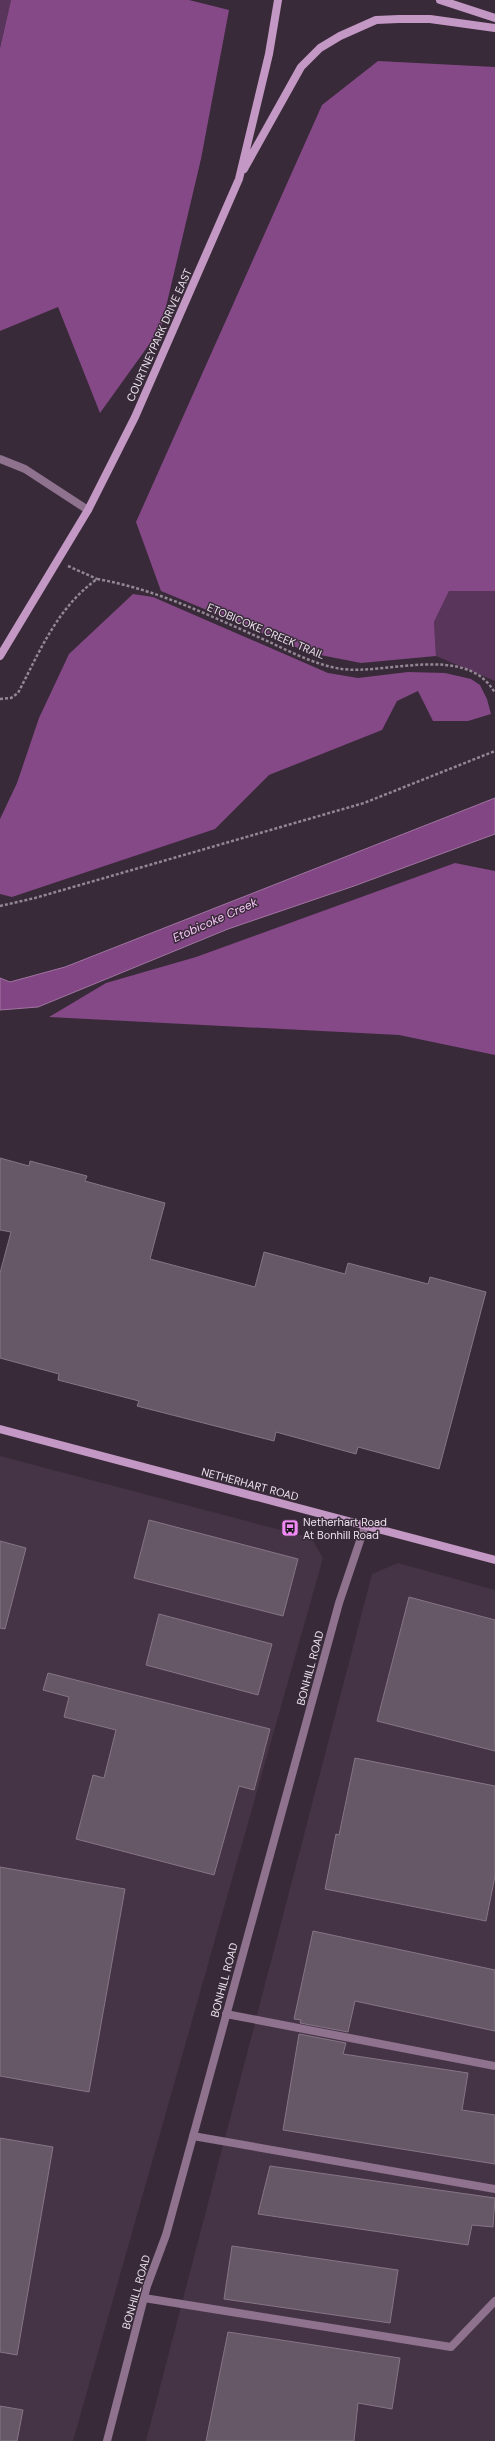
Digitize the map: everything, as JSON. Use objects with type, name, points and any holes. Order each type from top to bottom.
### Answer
[{"type":"street","name":"COURTNEYPARK DRIVE EAST","points":[[0,656],[88,510],[135,417],[239,179],[269,54],[278,0]]},
{"type":"street","points":[[440,0],[495,18]]},
{"type":"street","points":[[239,179],[301,67],[320,48],[340,36],[376,20],[398,18],[430,19],[495,28]]},
{"type":"street","points":[[0,459],[25,469],[88,510]]},
{"type":"street","name":"NETHERHART ROAD","points":[[0,1429],[495,1560]]},
{"type":"street","name":"BONHILL ROAD","points":[[108,2441],[144,2298],[166,2235],[339,1603],[365,1526]]},
{"type":"street","points":[[226,2014],[495,2066]]},
{"type":"street","points":[[193,2136],[495,2190]]},
{"type":"street","points":[[144,2298],[451,2347],[495,2301]]},
{"type":"path","name":"ETOBICOKE CREEK TRAIL","points":[[56,561],[97,579],[120,583],[166,598],[326,665],[340,669],[369,670],[414,665],[447,664],[464,668],[480,676],[495,693]]},
{"type":"path","points":[[0,700],[10,698],[18,693],[56,621],[79,592],[97,579]]},
{"type":"path","points":[[0,906],[35,898],[364,803],[495,751]]},
{"type":"shaded area","points":[[0,0],[11,0],[0,47]]},
{"type":"shaded area","points":[[11,0],[189,0],[229,10],[201,159],[161,328],[100,413],[58,307],[0,331],[0,48]]},
{"type":"shaded area","points":[[378,61],[495,67],[495,591],[449,591],[434,622],[436,656],[361,663],[310,653],[161,591],[136,522],[322,105]]},
{"type":"shaded area","points":[[449,591],[495,591],[495,681],[436,656],[434,622]]},
{"type":"shaded area","points":[[133,594],[153,597],[328,673],[358,678],[408,672],[445,673],[471,679],[480,685],[487,699],[491,714],[468,721],[433,721],[418,691],[397,701],[382,730],[269,775],[215,829],[12,897],[0,894],[0,819],[17,783],[39,718],[69,654]]},
{"type":"shaded area","points":[[455,863],[495,871],[495,1055],[399,1035],[49,1017],[106,983],[196,957]]},
{"type":"shaded area","points":[[0,1456],[311,1538],[323,1558],[73,2441],[0,2441]]},
{"type":"shaded area","points":[[398,1563],[495,1590],[495,2441],[146,2441],[372,1574]]},
{"type":"water","name":"Etobicoke Creek","points":[[495,798],[495,834],[354,886],[228,929],[38,1007],[0,1010],[0,978],[10,982],[65,967]]},
{"type":"building","points":[[0,1158],[29,1166],[30,1161],[87,1176],[85,1181],[165,1203],[150,1259],[255,1287],[264,1252],[345,1274],[348,1263],[428,1284],[430,1277],[486,1292],[439,1469],[358,1447],[356,1454],[276,1432],[274,1441],[137,1406],[139,1401],[58,1380],[59,1374],[0,1358],[0,1273],[11,1232],[0,1230]]},
{"type":"building","points":[[149,1520],[298,1559],[283,1616],[134,1578]]},
{"type":"building","points":[[0,1541],[26,1548],[5,1629],[0,1628]]},
{"type":"building","points":[[409,1597],[495,1620],[495,1751],[377,1721]]},
{"type":"building","points":[[159,1614],[272,1644],[258,1695],[146,1665]]},
{"type":"building","points":[[48,1673],[270,1729],[254,1790],[239,1786],[214,1875],[76,1839],[93,1775],[104,1778],[116,1730],[64,1717],[69,1697],[43,1690]]},
{"type":"building","points":[[355,1758],[495,1786],[495,1876],[486,1921],[325,1889],[336,1834],[339,1835]]},
{"type":"building","points":[[0,1867],[125,1889],[89,2092],[0,2076]]},
{"type":"building","points":[[313,1931],[495,1970],[495,2031],[355,2001],[348,2032],[300,2023],[301,2020],[294,2019]]},
{"type":"building","points":[[299,2034],[346,2043],[343,2054],[468,2073],[462,2110],[495,2115],[495,2164],[283,2130]]},
{"type":"building","points":[[0,2138],[53,2147],[17,2355],[0,2352]]},
{"type":"building","points":[[270,2166],[495,2198],[493,2227],[472,2225],[468,2245],[258,2214]]},
{"type":"building","points":[[232,2246],[398,2270],[390,2323],[224,2299]]},
{"type":"building","points":[[228,2332],[400,2358],[392,2409],[358,2403],[354,2441],[206,2441]]},
{"type":"building","points":[[0,2406],[23,2410],[17,2441],[0,2441]]},
{"type":"place","name":"Netherhart Road At Bonhill Road","points":[[290,1528]]}]
